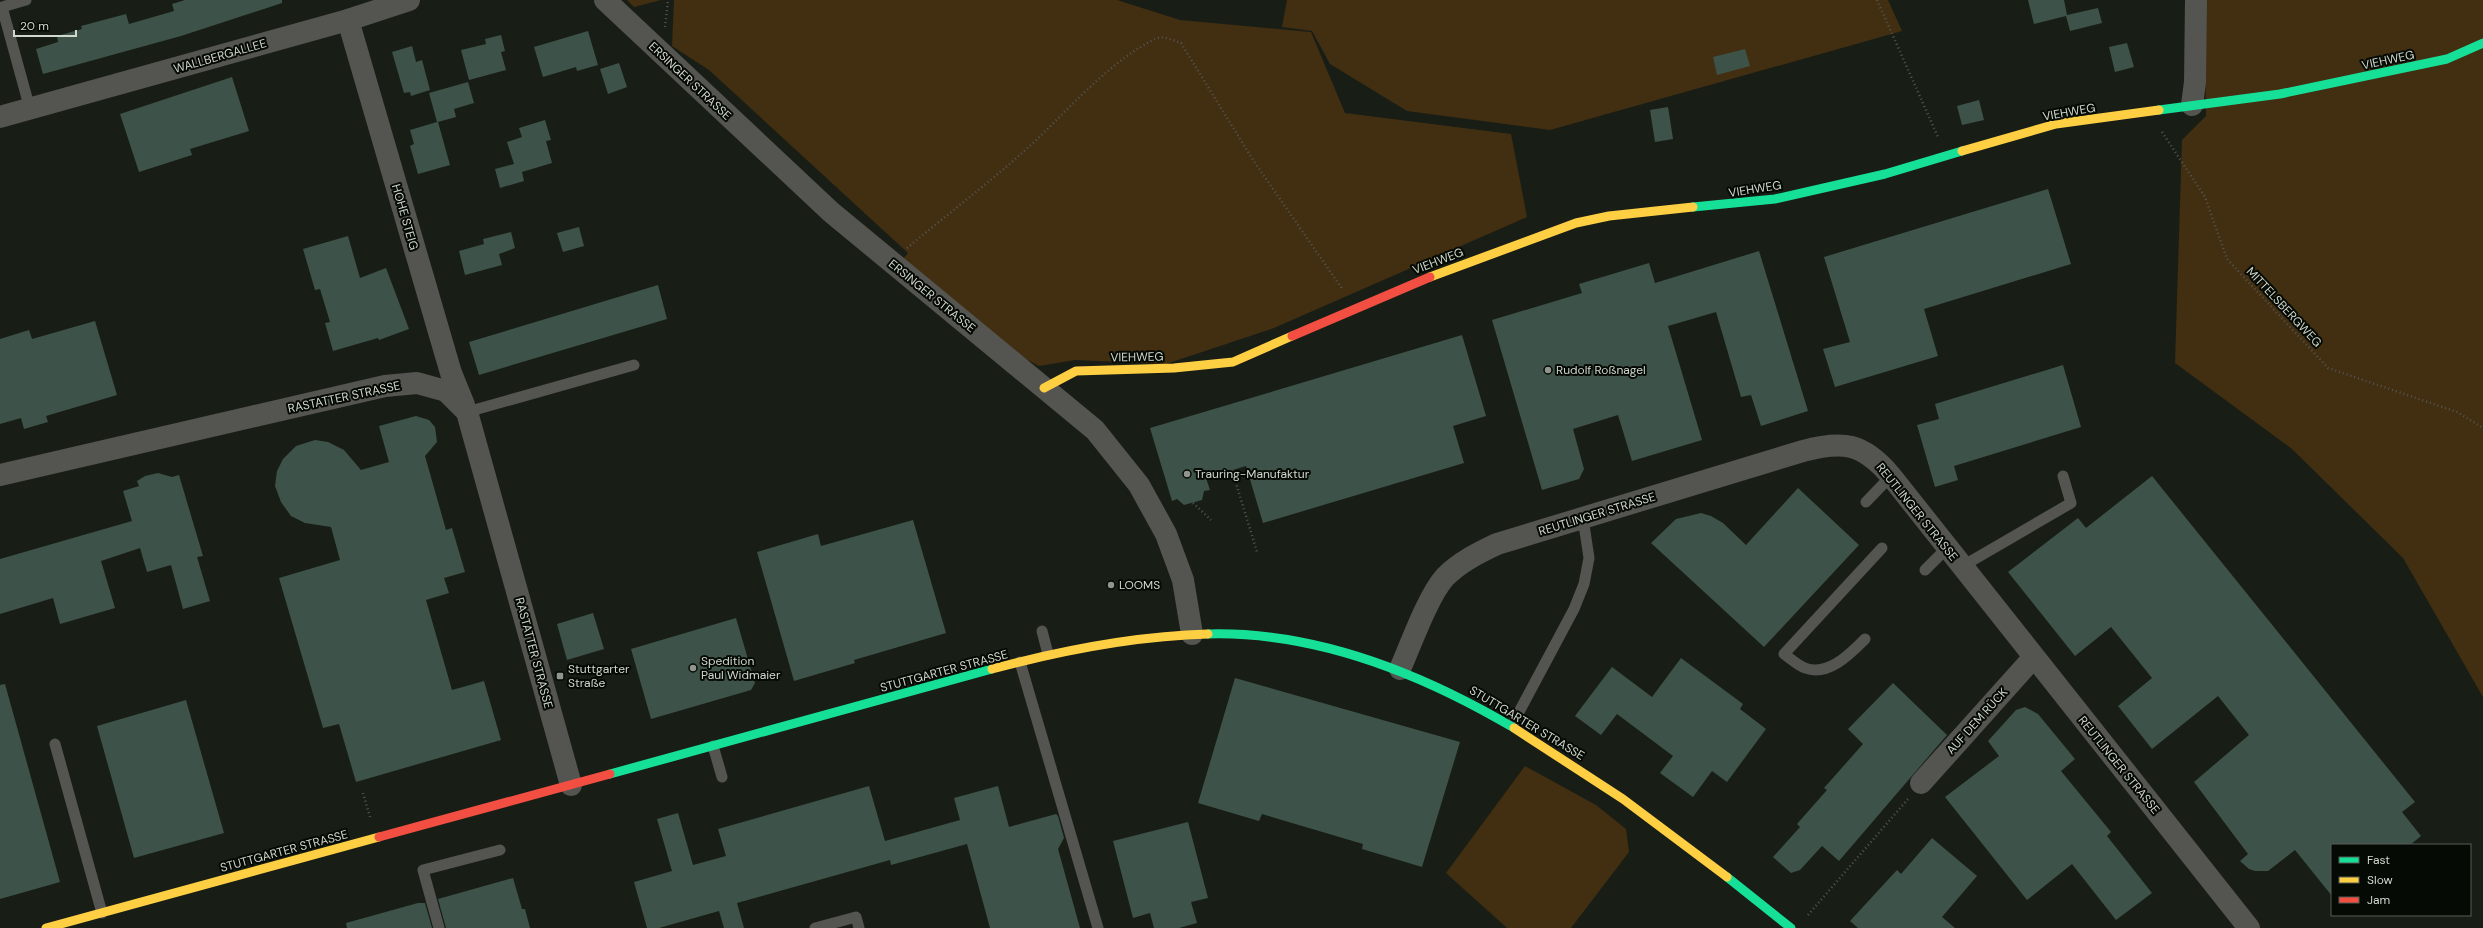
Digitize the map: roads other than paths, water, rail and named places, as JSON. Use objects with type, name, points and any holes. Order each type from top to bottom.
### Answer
[{"type":"street","name":"WALLBERGALLEE","points":[[0,117],[348,20],[409,0]]},
{"type":"street","name":"ERSINGER STRASSE","points":[[605,0],[782,167],[890,262],[1094,430],[1139,485],[1156,514],[1175,555],[1188,606],[1192,634]]},
{"type":"street","points":[[2192,105],[2195,82],[2196,0]]},
{"type":"street","name":"HOHE STEIG","points":[[348,20],[451,373],[467,412]]},
{"type":"street","name":"VIEHWEG","points":[[1044,388],[1076,371],[1174,368],[1233,362],[1357,310],[1411,284],[1576,223],[1609,216],[1775,199],[1885,174],[2056,124],[2148,113],[2192,105],[2280,94],[2392,72],[2447,59],[2483,43]]},
{"type":"street","name":"RASTATTER STRASSE","points":[[0,475],[385,386],[417,383],[446,391],[467,412],[570,785]]},
{"type":"street","name":"REUTLINGER STRASSE","points":[[1400,669],[1433,598],[1445,578],[1469,558],[1497,544],[1826,445],[1848,445],[1860,449],[1882,466],[1891,476],[2033,658],[2249,928]]},
{"type":"street","name":"STUTTGARTER STRASSE","points":[[46,928],[1048,654],[1133,639],[1192,634],[1266,636],[1297,641],[1355,655],[1400,669],[1448,690],[1512,725],[1606,787],[1667,831],[1791,928]]},
{"type":"street","name":"AUF DEM RÜCK","points":[[1921,783],[2033,658]]},
{"type":"lane","points":[[26,0],[2,7],[30,109]]},
{"type":"lane","points":[[467,412],[634,365]]},
{"type":"lane","points":[[1866,502],[1891,476]]},
{"type":"lane","points":[[1961,567],[2070,503],[2063,476]]},
{"type":"lane","points":[[1512,725],[1574,609],[1584,584],[1589,558],[1583,518]]},
{"type":"lane","points":[[1865,639],[1843,659],[1817,670],[1803,667],[1784,654],[1882,548]]},
{"type":"lane","points":[[1925,570],[1947,548]]},
{"type":"lane","points":[[1042,631],[1048,654]]},
{"type":"lane","points":[[1020,662],[1098,928]]},
{"type":"lane","points":[[55,744],[102,913]]},
{"type":"lane","points":[[713,746],[722,777]]},
{"type":"lane","points":[[439,928],[423,870],[500,850]]},
{"type":"lane","points":[[815,928],[856,917],[859,928]]},
{"type":"place","name":"Rudolf Roßnagel","points":[[1548,370]]},
{"type":"place","name":"Trauring-Manufaktur","points":[[1187,474]]},
{"type":"place","name":"LOOMS","points":[[1111,585]]},
{"type":"place","name":"Spedition Paul Widmaier","points":[[693,668]]},
{"type":"place","name":"Stuttgarter Straße","points":[[560,676]]}]
